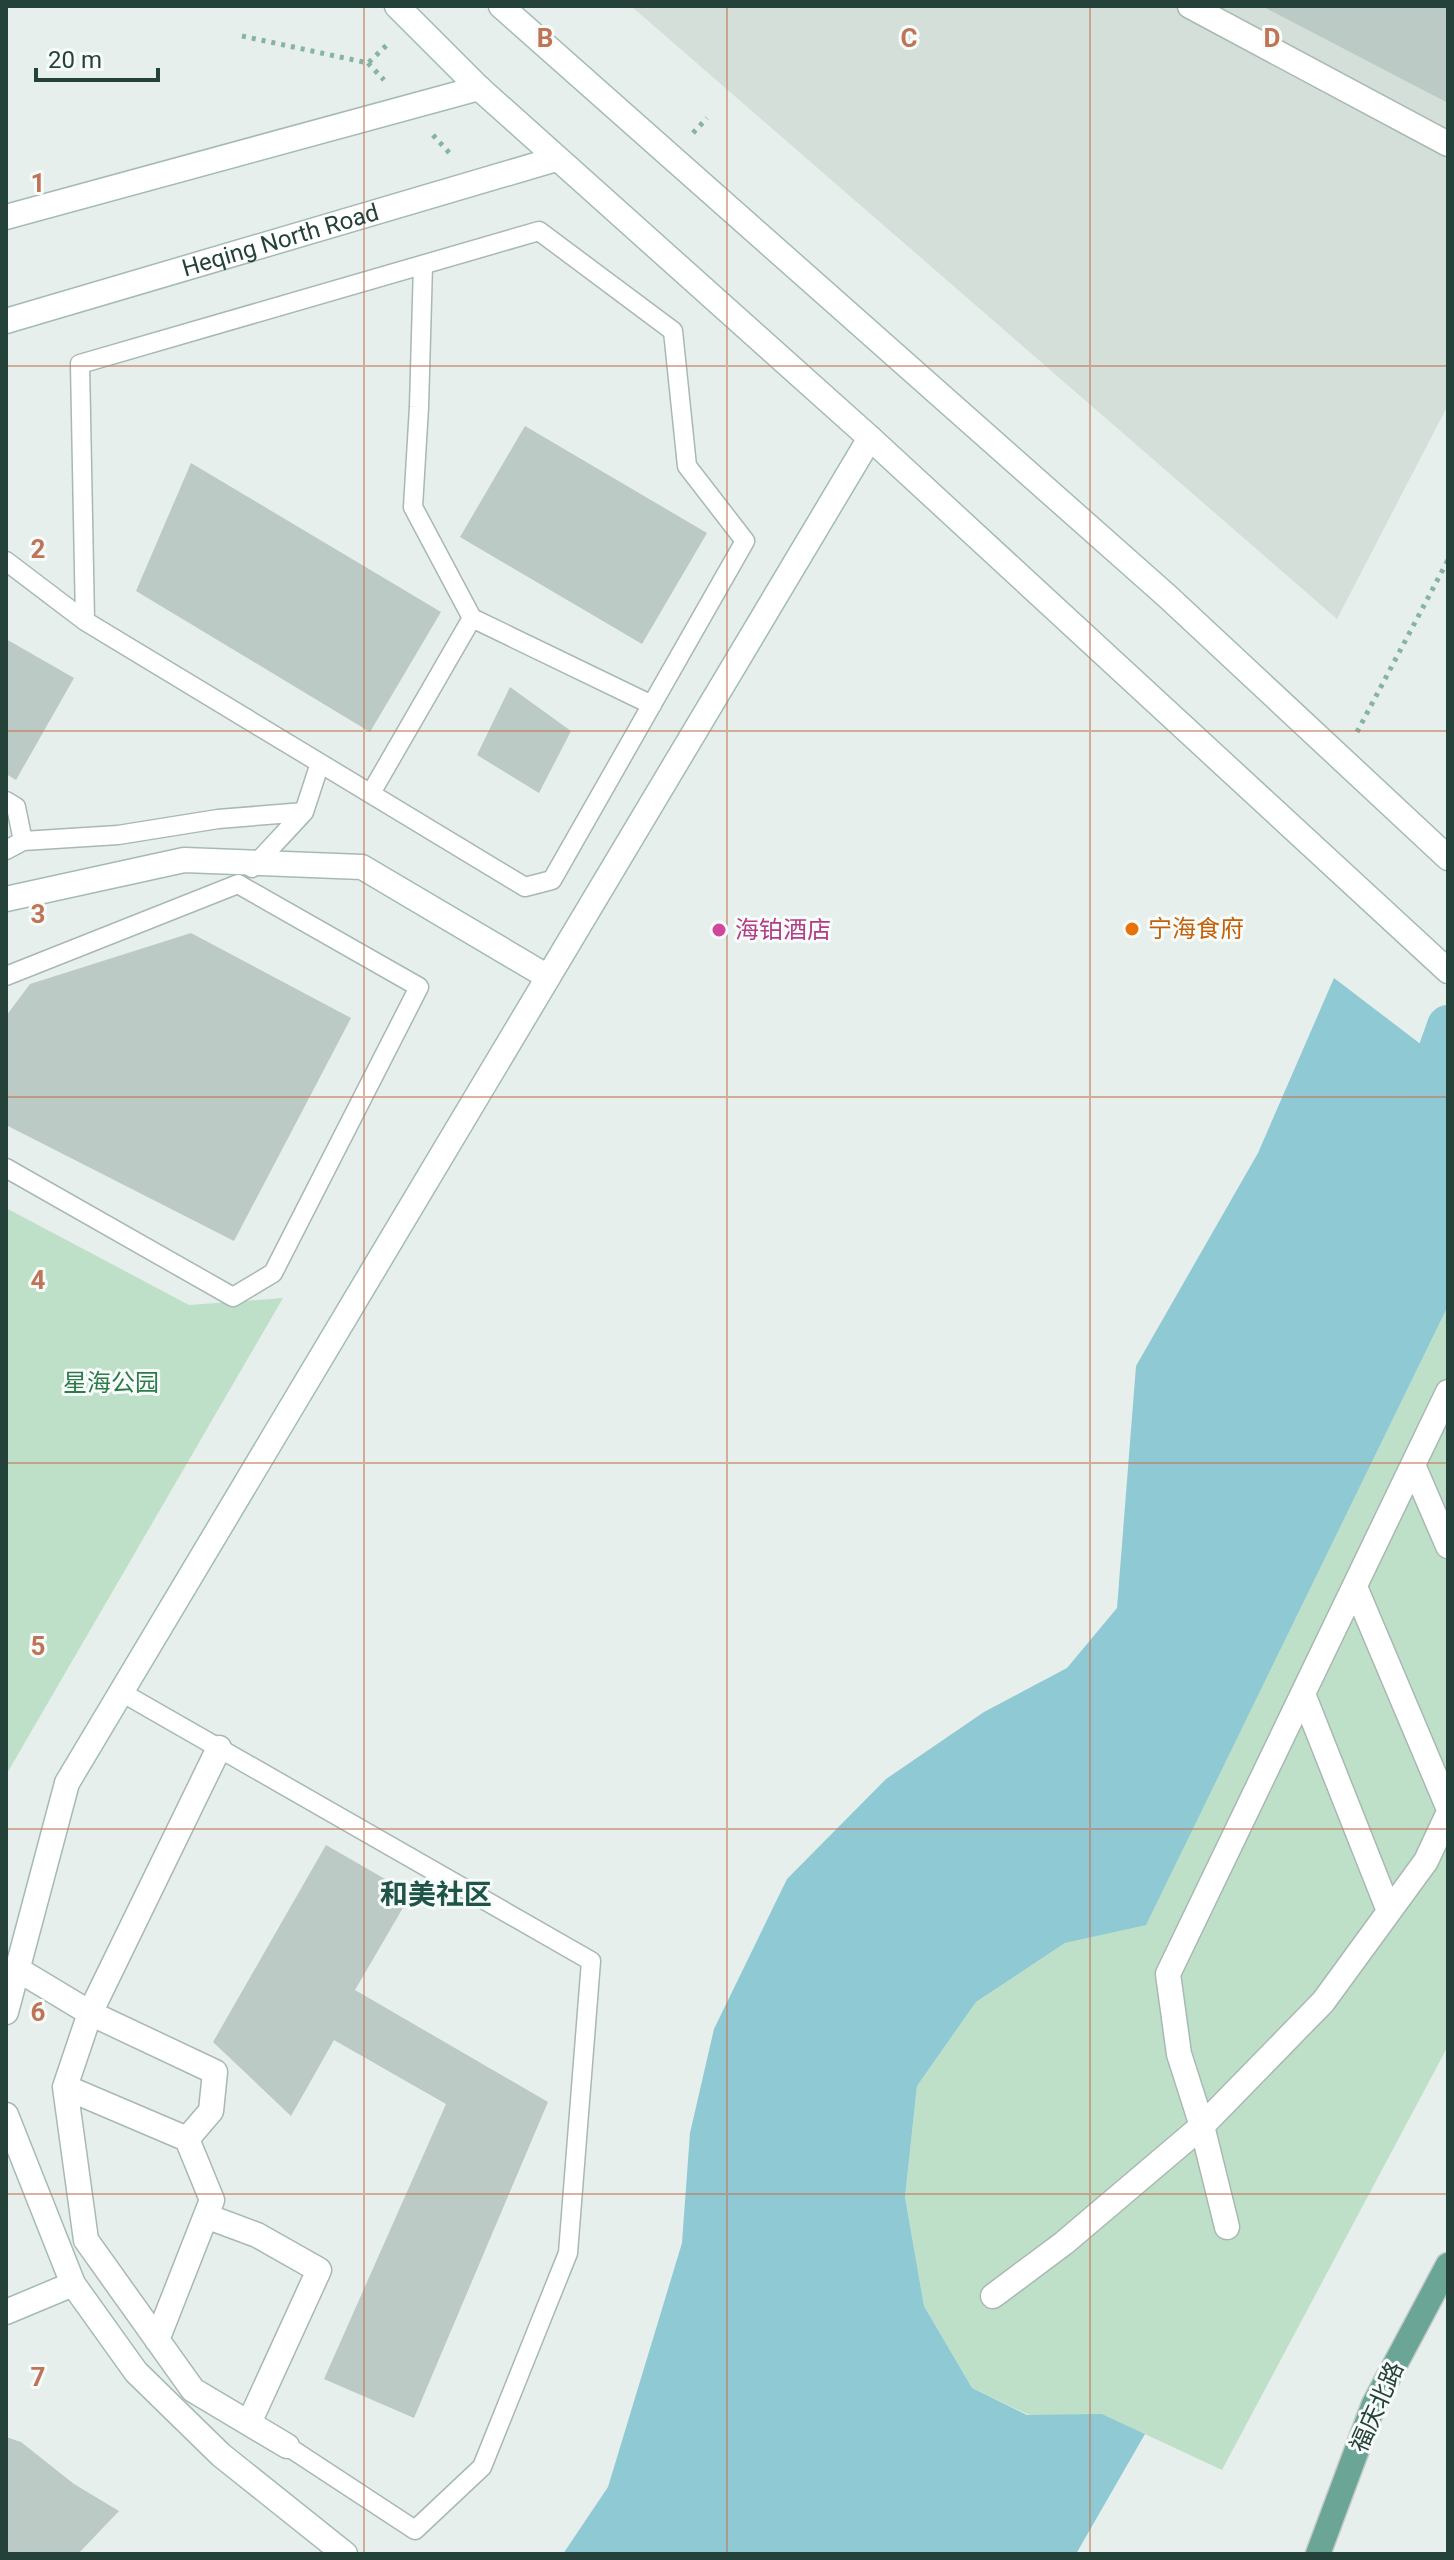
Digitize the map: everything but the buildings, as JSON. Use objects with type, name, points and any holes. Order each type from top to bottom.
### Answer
[{"type":"main road","name":"福庆北路","points":[[1318,2554],[1374,2404],[1448,2265]]},
{"type":"street","points":[[501,6],[1167,596],[1448,858]]},
{"type":"street","points":[[1190,6],[1448,144]]},
{"type":"street","points":[[404,13],[556,159],[870,438],[1448,971]]},
{"type":"street","points":[[6,217],[479,88]]},
{"type":"street","name":"Heqing North Road","points":[[6,321],[556,159]]},
{"type":"street","points":[[6,2012],[67,1783],[870,438]]},
{"type":"street","points":[[6,899],[184,860],[362,867],[548,977]]},
{"type":"street","points":[[1227,2227],[1202,2126],[1179,2054],[1168,1974],[1448,1392]]},
{"type":"street","points":[[1413,1465],[1448,1546]]},
{"type":"street","points":[[1355,1587],[1448,1807]]},
{"type":"street","points":[[1303,1694],[1389,1911]]},
{"type":"street","points":[[219,1748],[90,2013],[65,2087],[86,2240],[193,2390],[287,2446]]},
{"type":"street","points":[[993,2296],[1064,2243],[1202,2126],[1323,2002],[1426,1861],[1448,1814]]},
{"type":"street","points":[[17,1969],[90,2013],[215,2072],[211,2111],[187,2139]]},
{"type":"street","points":[[65,2087],[187,2139],[212,2200],[157,2340]]},
{"type":"street","points":[[6,2115],[73,2284],[136,2372],[221,2455],[345,2554]]},
{"type":"street","points":[[206,2216],[257,2235],[319,2270],[249,2423]]},
{"type":"street","points":[[6,2312],[73,2284]]},
{"type":"lane","points":[[6,561],[85,621],[525,887],[552,880],[745,541],[687,466],[673,331],[539,231],[80,364],[85,621]]},
{"type":"lane","points":[[423,265],[413,507],[472,618],[652,705]]},
{"type":"lane","points":[[371,793],[472,618]]},
{"type":"lane","points":[[6,976],[238,884],[304,812],[320,763]]},
{"type":"lane","points":[[6,801],[16,807],[14,845],[118,835],[218,819],[304,812]]},
{"type":"lane","points":[[6,1168],[233,1297],[273,1273],[419,987],[238,884]]},
{"type":"lane","points":[[121,1692],[591,1961],[568,2253],[482,2467],[415,2530],[287,2446]]},
{"type":"path","points":[[242,36],[368,63],[404,13]]},
{"type":"path","points":[[1342,760],[1448,560]]},
{"type":"shaded area","points":[[631,6],[1448,6],[1448,405],[1337,619]]},
{"type":"green space","name":"星海公园","points":[[6,1208],[189,1305],[283,1298],[6,1775]]},
{"type":"green space","points":[[1448,1306],[1448,2046],[1222,2470],[1102,2414],[1042,2421],[972,2388],[924,2306],[905,2197],[917,2086],[976,2002],[1065,1943],[1146,1924]]},
{"type":"water","points":[[1334,978],[1448,1065],[1448,1306],[1146,1925],[1065,1943],[976,2002],[917,2086],[905,2197],[924,2306],[972,2388],[1027,2415],[1102,2414],[1145,2434],[1076,2554],[563,2554],[608,2487],[682,2243],[690,2133],[714,2029],[787,1879],[886,1779],[984,1712],[1067,1668],[1117,1608],[1136,1366],[1258,1153]]},
{"type":"waterway","points":[[1418,1111],[1448,1026]]},
{"type":"place","name":"宁海食府","points":[[1132,929]]},
{"type":"place","name":"海铂酒店","points":[[719,930]]},
{"type":"district","name":"和美社区","points":[[436,1894]]}]
